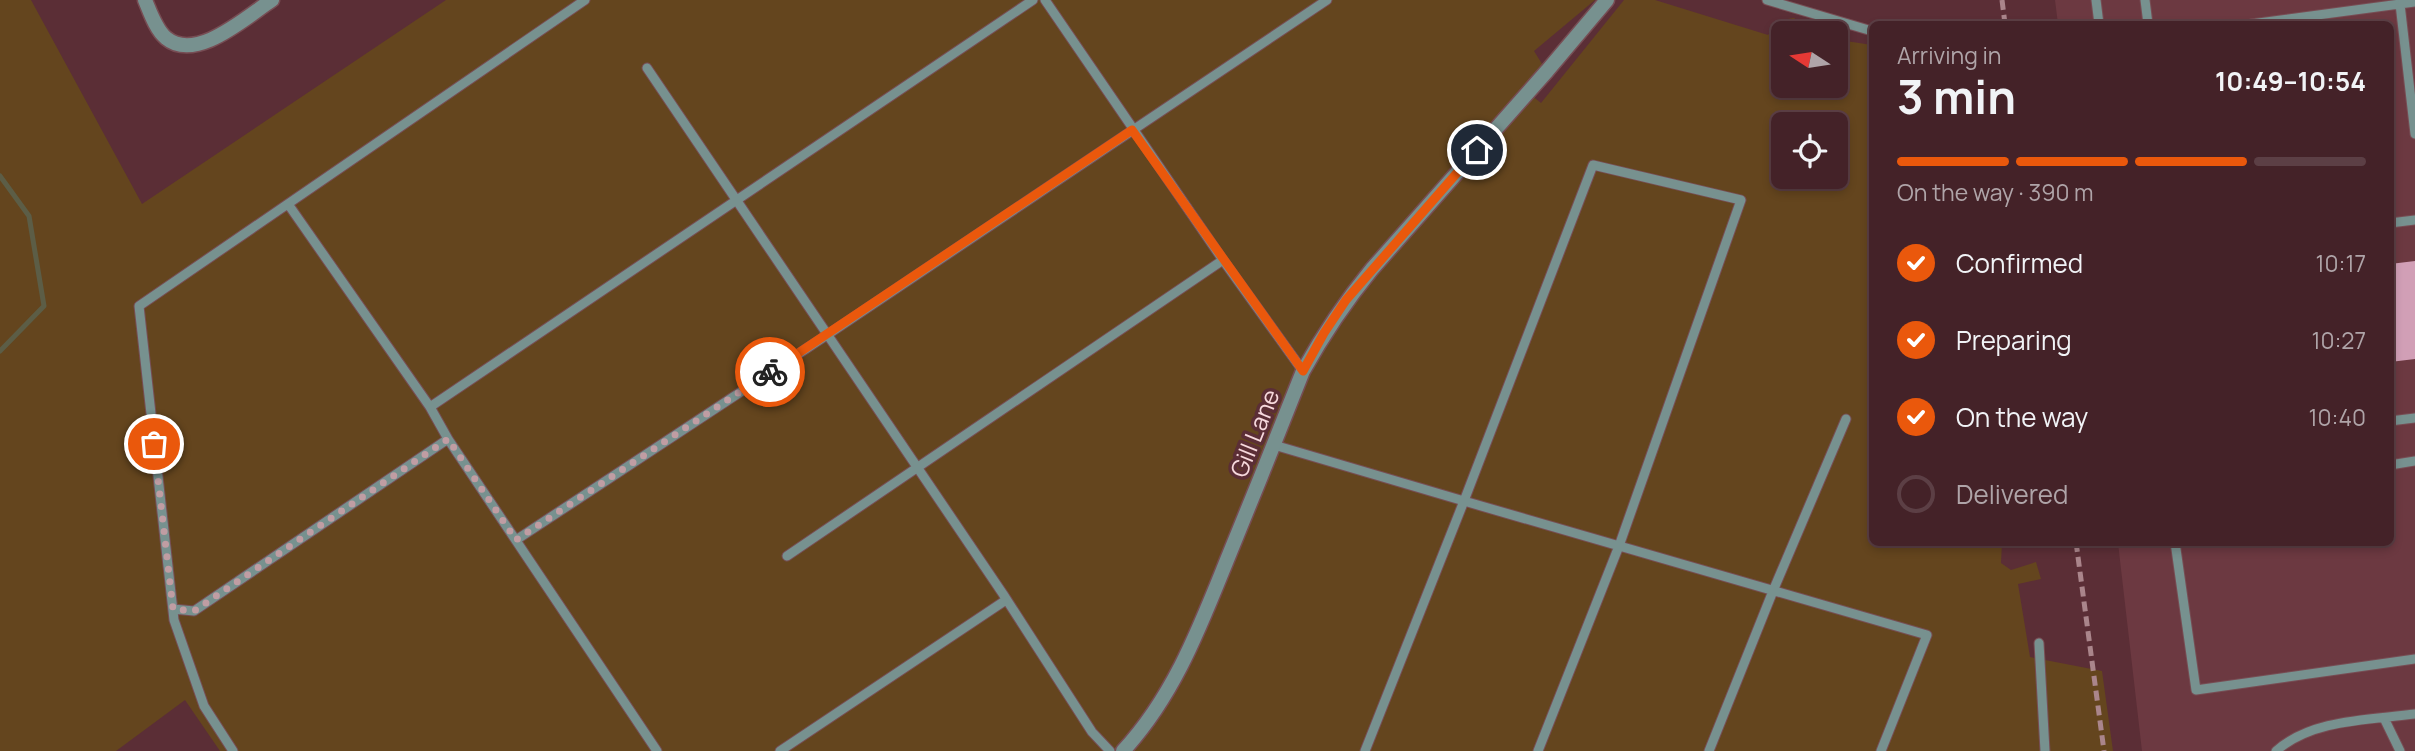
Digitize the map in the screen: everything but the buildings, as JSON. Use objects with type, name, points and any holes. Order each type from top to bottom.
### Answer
[{"type":"street","points":[[145,0],[164,37],[178,45],[198,46],[219,36],[272,0]]},
{"type":"street","name":"Gill Lane","points":[[1124,751],[1142,731],[1180,670],[1303,371],[1324,333],[1346,300],[1607,0]]},
{"type":"lane","points":[[233,751],[204,706],[174,620],[139,306],[585,0]]},
{"type":"lane","points":[[430,407],[1033,0]]},
{"type":"lane","points":[[1045,0],[1132,130],[1303,371]]},
{"type":"lane","points":[[516,540],[1327,0]]},
{"type":"lane","points":[[1767,0],[1869,30]]},
{"type":"lane","points":[[2096,0],[2099,21]]},
{"type":"lane","points":[[2145,0],[2148,21]]},
{"type":"lane","points":[[2273,21],[2415,2]]},
{"type":"lane","points":[[2400,4],[2415,134]]},
{"type":"lane","points":[[647,68],[1006,600],[1091,732],[1110,751]]},
{"type":"lane","points":[[1365,751],[1593,165],[1741,200],[1619,546],[1538,751]]},
{"type":"lane","points":[[288,204],[430,407],[448,439],[657,751]]},
{"type":"lane","points":[[2394,223],[2415,220]]},
{"type":"lane","points":[[787,556],[1223,260]]},
{"type":"lane","points":[[2394,421],[2415,418]]},
{"type":"lane","points":[[1709,751],[1846,419]]},
{"type":"lane","points":[[173,609],[194,611],[448,439]]},
{"type":"lane","points":[[1274,445],[1927,635],[1881,751]]},
{"type":"lane","points":[[2394,464],[2415,461]]},
{"type":"lane","points":[[2176,546],[2196,690],[2415,659]]},
{"type":"lane","points":[[780,751],[1006,600]]},
{"type":"lane","points":[[2039,643],[2045,751]]},
{"type":"lane","points":[[2276,751],[2300,734],[2323,726],[2415,715]]},
{"type":"lane","points":[[2384,718],[2400,751]]},
{"type":"shaded area","points":[[0,0],[31,0],[142,204],[446,0],[1595,0],[1534,51],[1547,72],[1531,95],[1541,103],[1624,0],[1655,0],[1768,35],[1771,32],[1771,98],[1848,98],[1848,41],[1869,45],[1869,546],[2002,546],[2001,563],[2011,570],[2036,562],[2041,579],[2018,584],[2030,657],[2102,671],[2113,751],[220,751],[185,700],[116,751],[0,751]]},
{"type":"shaded area","points":[[2055,0],[2415,0],[2415,751],[2142,751],[2118,546],[2394,546],[2394,21],[2058,21]]},
{"type":"shaded area","points":[[1794,18],[1798,21],[1780,21],[1781,20]]},
{"type":"waterway","points":[[0,176],[29,216],[44,306],[0,351]]},
{"type":"railway","points":[[2002,0],[2005,21]]},
{"type":"railway","points":[[2077,546],[2104,751]]},
{"type":"way so far","points":[[154,444],[173,609],[194,611],[448,439],[516,540],[770,372]]},
{"type":"route","points":[[770,372],[1132,130],[1303,371],[1346,300],[1477,150]]}]
